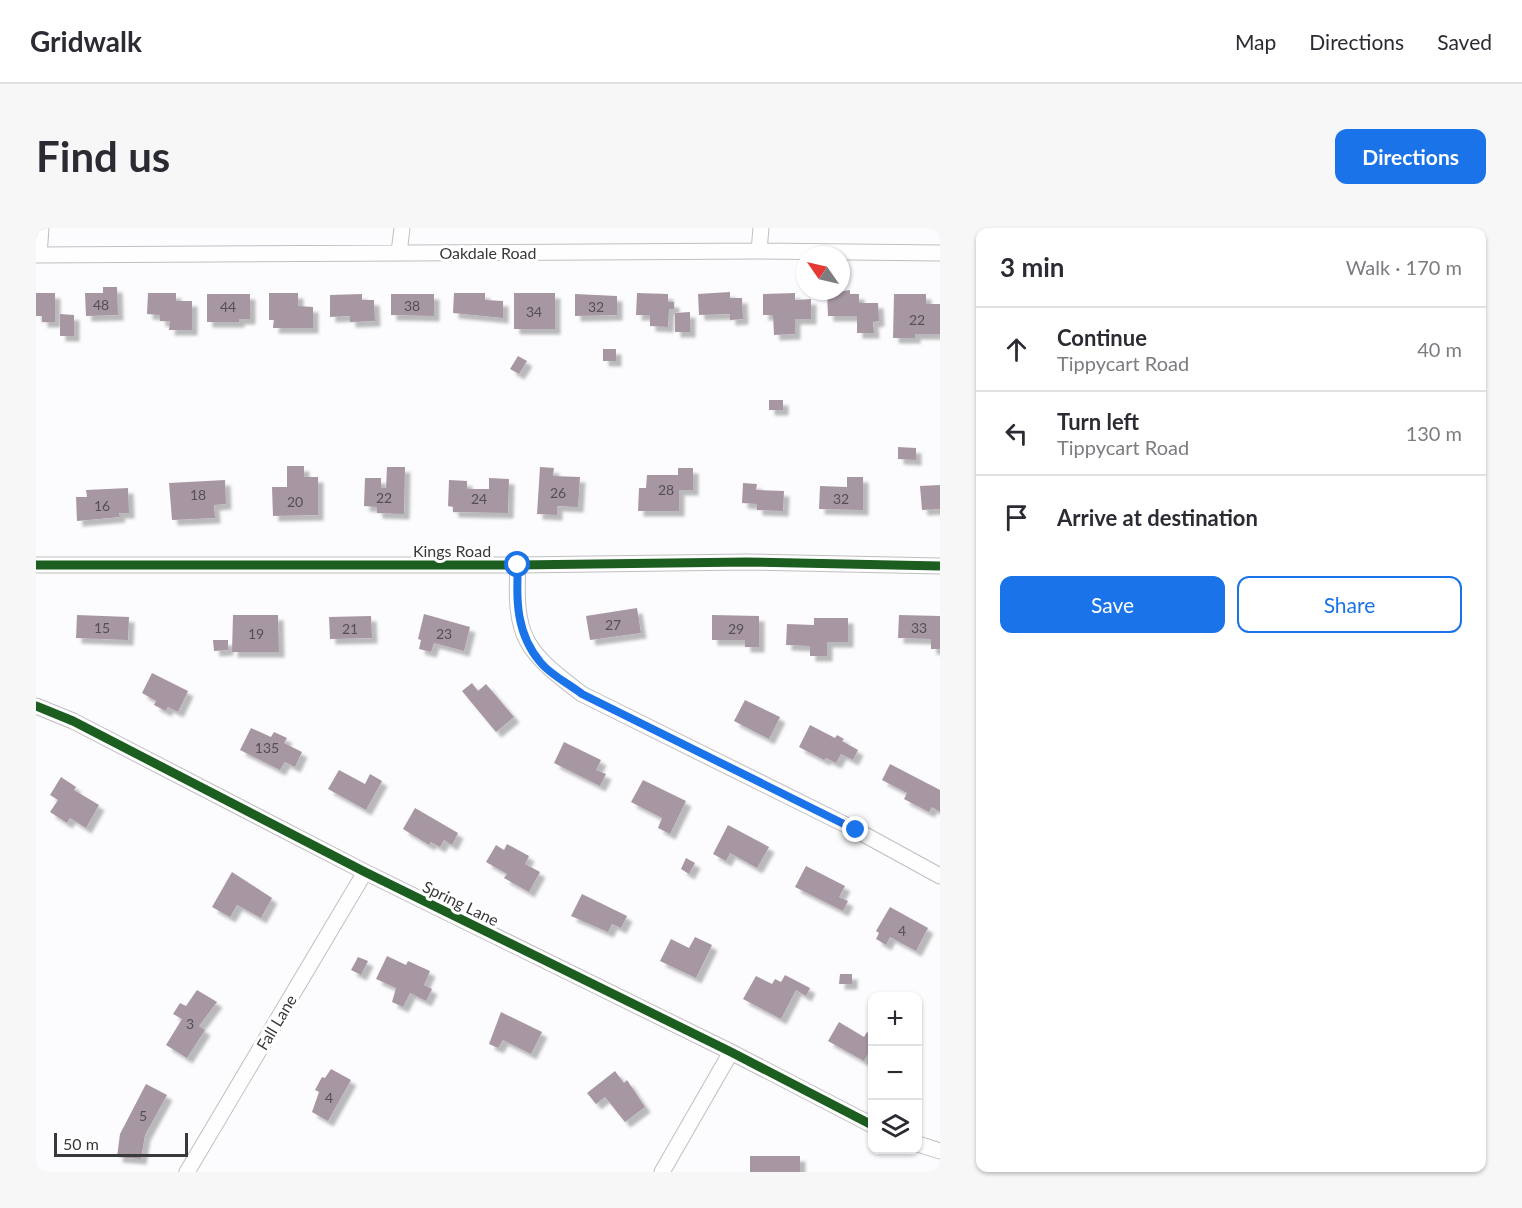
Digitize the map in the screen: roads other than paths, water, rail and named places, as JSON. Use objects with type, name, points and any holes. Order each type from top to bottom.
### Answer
[{"type":"street","points":[[38,255],[41,228]]},
{"type":"street","points":[[399,253],[402,228]]},
{"type":"street","points":[[759,251],[760,228]]},
{"type":"street","name":"Oakdale Road","points":[[38,255],[759,251],[940,253]]},
{"type":"street","name":"Kings Road","points":[[36,565],[518,565],[746,562],[940,566]]},
{"type":"street","points":[[518,565],[516,606],[526,639],[542,663],[582,694],[856,830],[940,876]]},
{"type":"street","name":"Spring Lane","points":[[36,706],[73,721],[365,872],[731,1052],[868,1122]]},
{"type":"street","name":"Fall Lane","points":[[187,1172],[365,872]]},
{"type":"street","points":[[662,1172],[731,1052]]},
{"type":"street","points":[[922,1145],[940,1151]]}]
